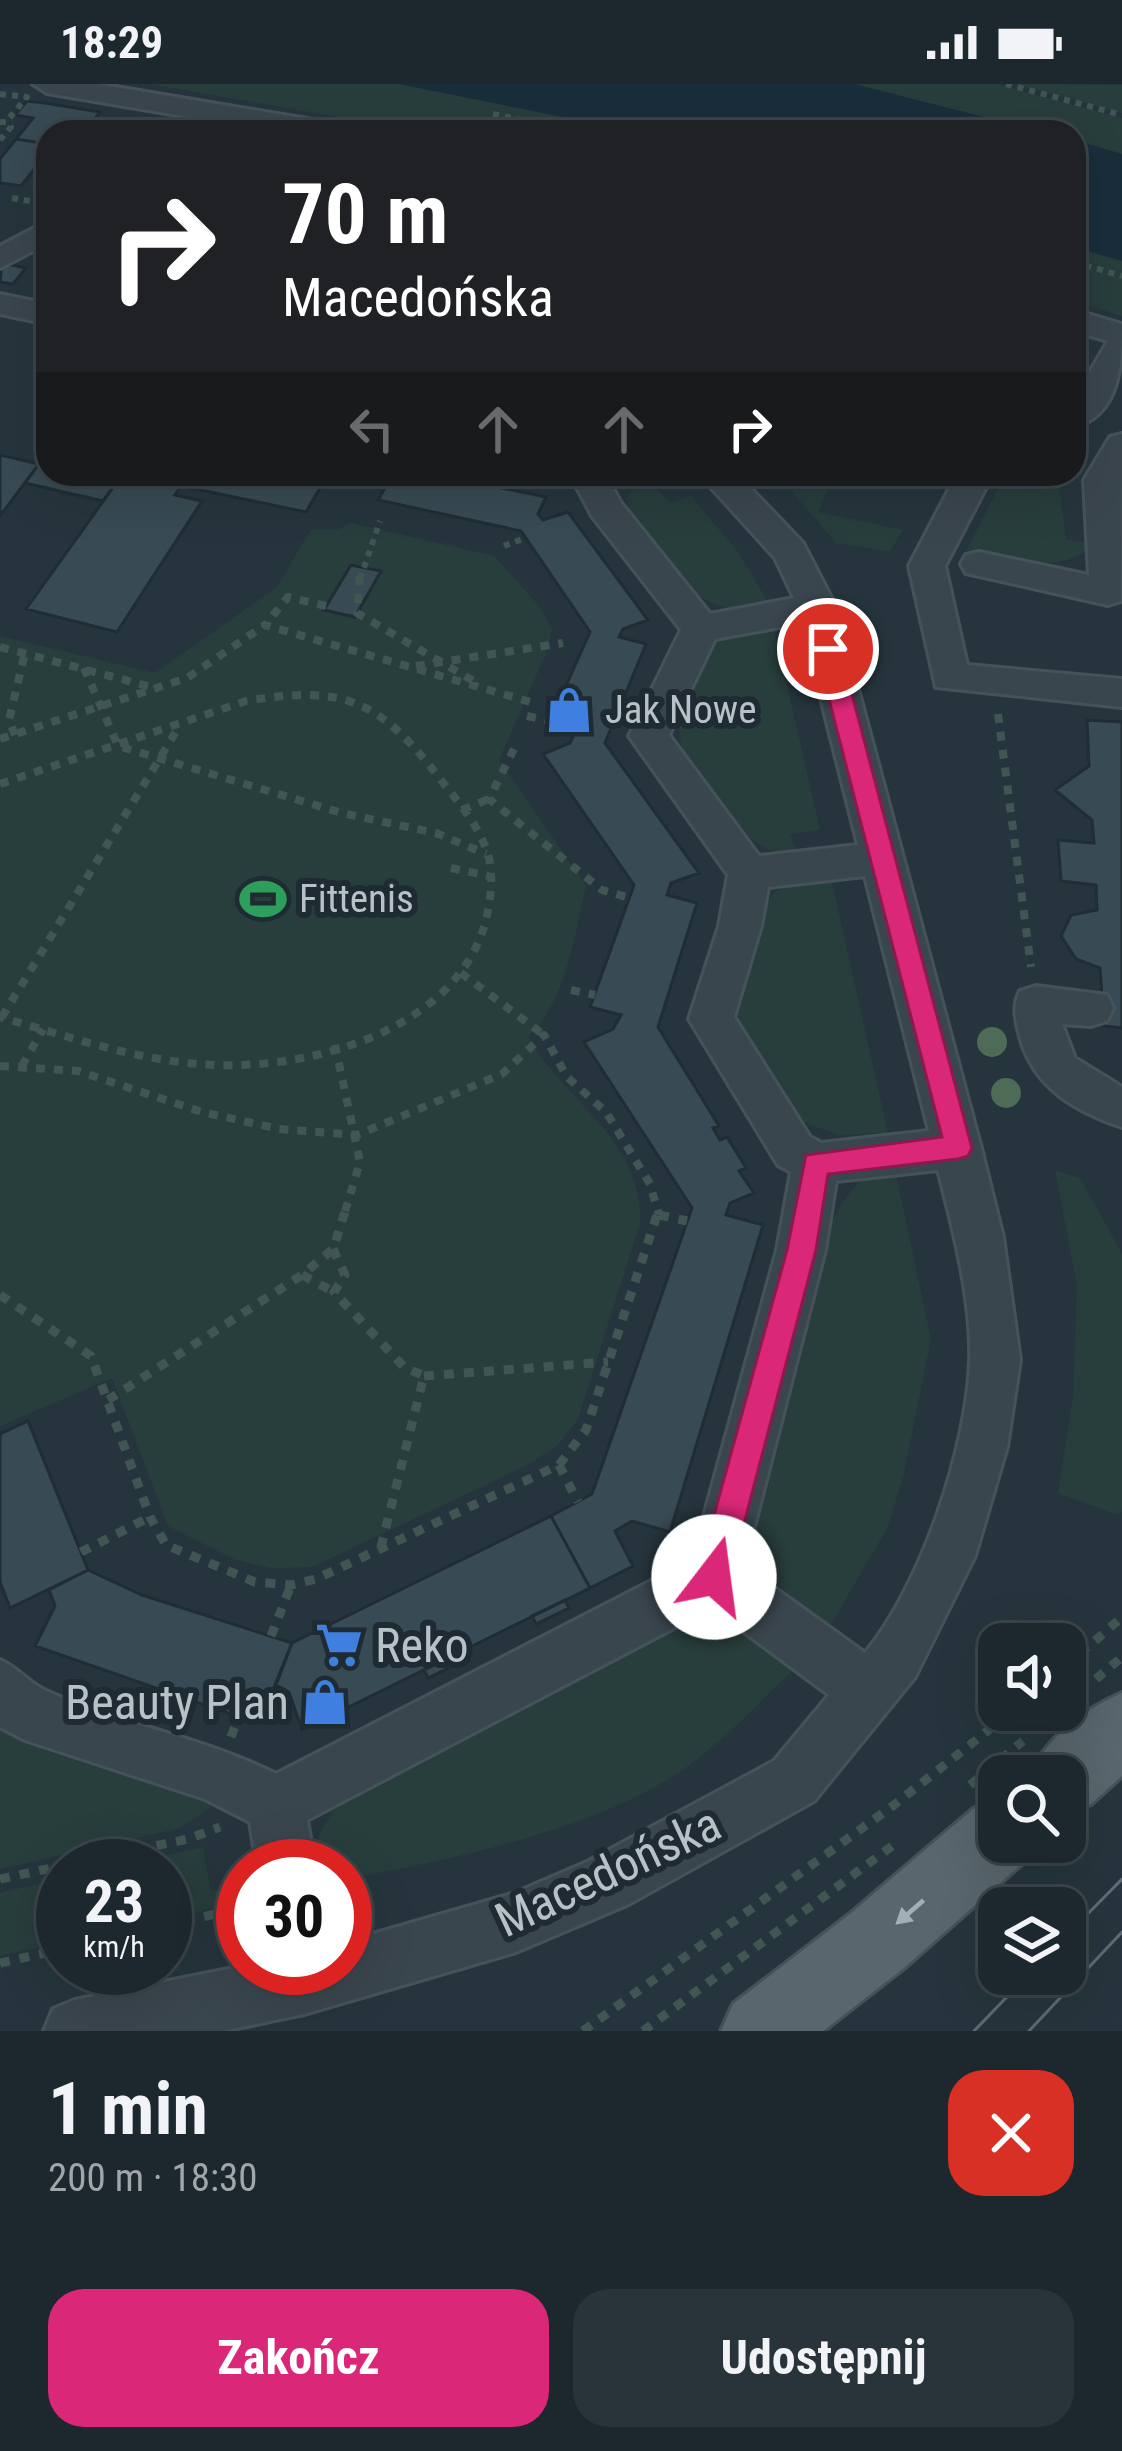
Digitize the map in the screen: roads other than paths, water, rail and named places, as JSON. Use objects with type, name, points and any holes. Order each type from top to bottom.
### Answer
[{"type":"main road","points":[[1051,1754],[1122,1729]]},
{"type":"main road","points":[[760,2031],[877,1941],[978,1817]]},
{"type":"street","points":[[47,84],[260,120]]},
{"type":"street","points":[[0,259],[36,237]]},
{"type":"street","points":[[0,304],[36,312]]},
{"type":"street","points":[[1086,324],[1122,335]]},
{"type":"street","points":[[1086,402],[1122,345]]},
{"type":"street","points":[[1086,408],[1109,408],[1122,423]]},
{"type":"street","points":[[979,564],[1115,594],[1102,479],[1122,445]]},
{"type":"street","points":[[593,486],[701,629]]},
{"type":"street","name":"Macedońska","points":[[372,1959],[516,1922],[608,1883],[794,1781],[896,1658],[948,1556],[985,1426],[995,1360],[980,1237],[817,607],[790,552],[728,486]]},
{"type":"street","points":[[969,486],[927,566],[950,677],[1122,693]]},
{"type":"street","points":[[701,629],[817,607]]},
{"type":"street","points":[[701,629],[649,736],[748,873],[740,926],[711,1019],[794,1151],[816,1163],[958,1148]]},
{"type":"street","points":[[748,873],[884,858]]},
{"type":"street","points":[[1090,1008],[1036,1004],[1042,1051],[1068,1080],[1122,1108]]},
{"type":"street","points":[[276,1805],[638,1621],[714,1577],[802,1250],[816,1163]]},
{"type":"street","points":[[714,1577],[871,1691]]},
{"type":"street","points":[[0,1688],[25,1712],[216,1774],[276,1805]]},
{"type":"street","points":[[276,1805],[282,1839]]},
{"type":"street","name":"Macedońska","points":[[75,2031],[224,1995]]},
{"type":"water","points":[[399,84],[854,84],[996,120],[578,120]]},
{"type":"water","points":[[1086,144],[1122,154],[1122,261],[1086,250]]},
{"type":"tram line","points":[[1086,1916],[1122,1879]]},
{"type":"tram line","points":[[1029,2031],[1122,1932]]},
{"type":"tram line","points":[[974,2031],[1009,1995]]},
{"type":"place","name":"Jak Nowe","points":[[569,710]]},
{"type":"place","name":"Fittenis","points":[[263,899]]},
{"type":"place","name":"Reko","points":[[339,1645]]},
{"type":"place","name":"Beauty Plan","points":[[325,1702]]}]
